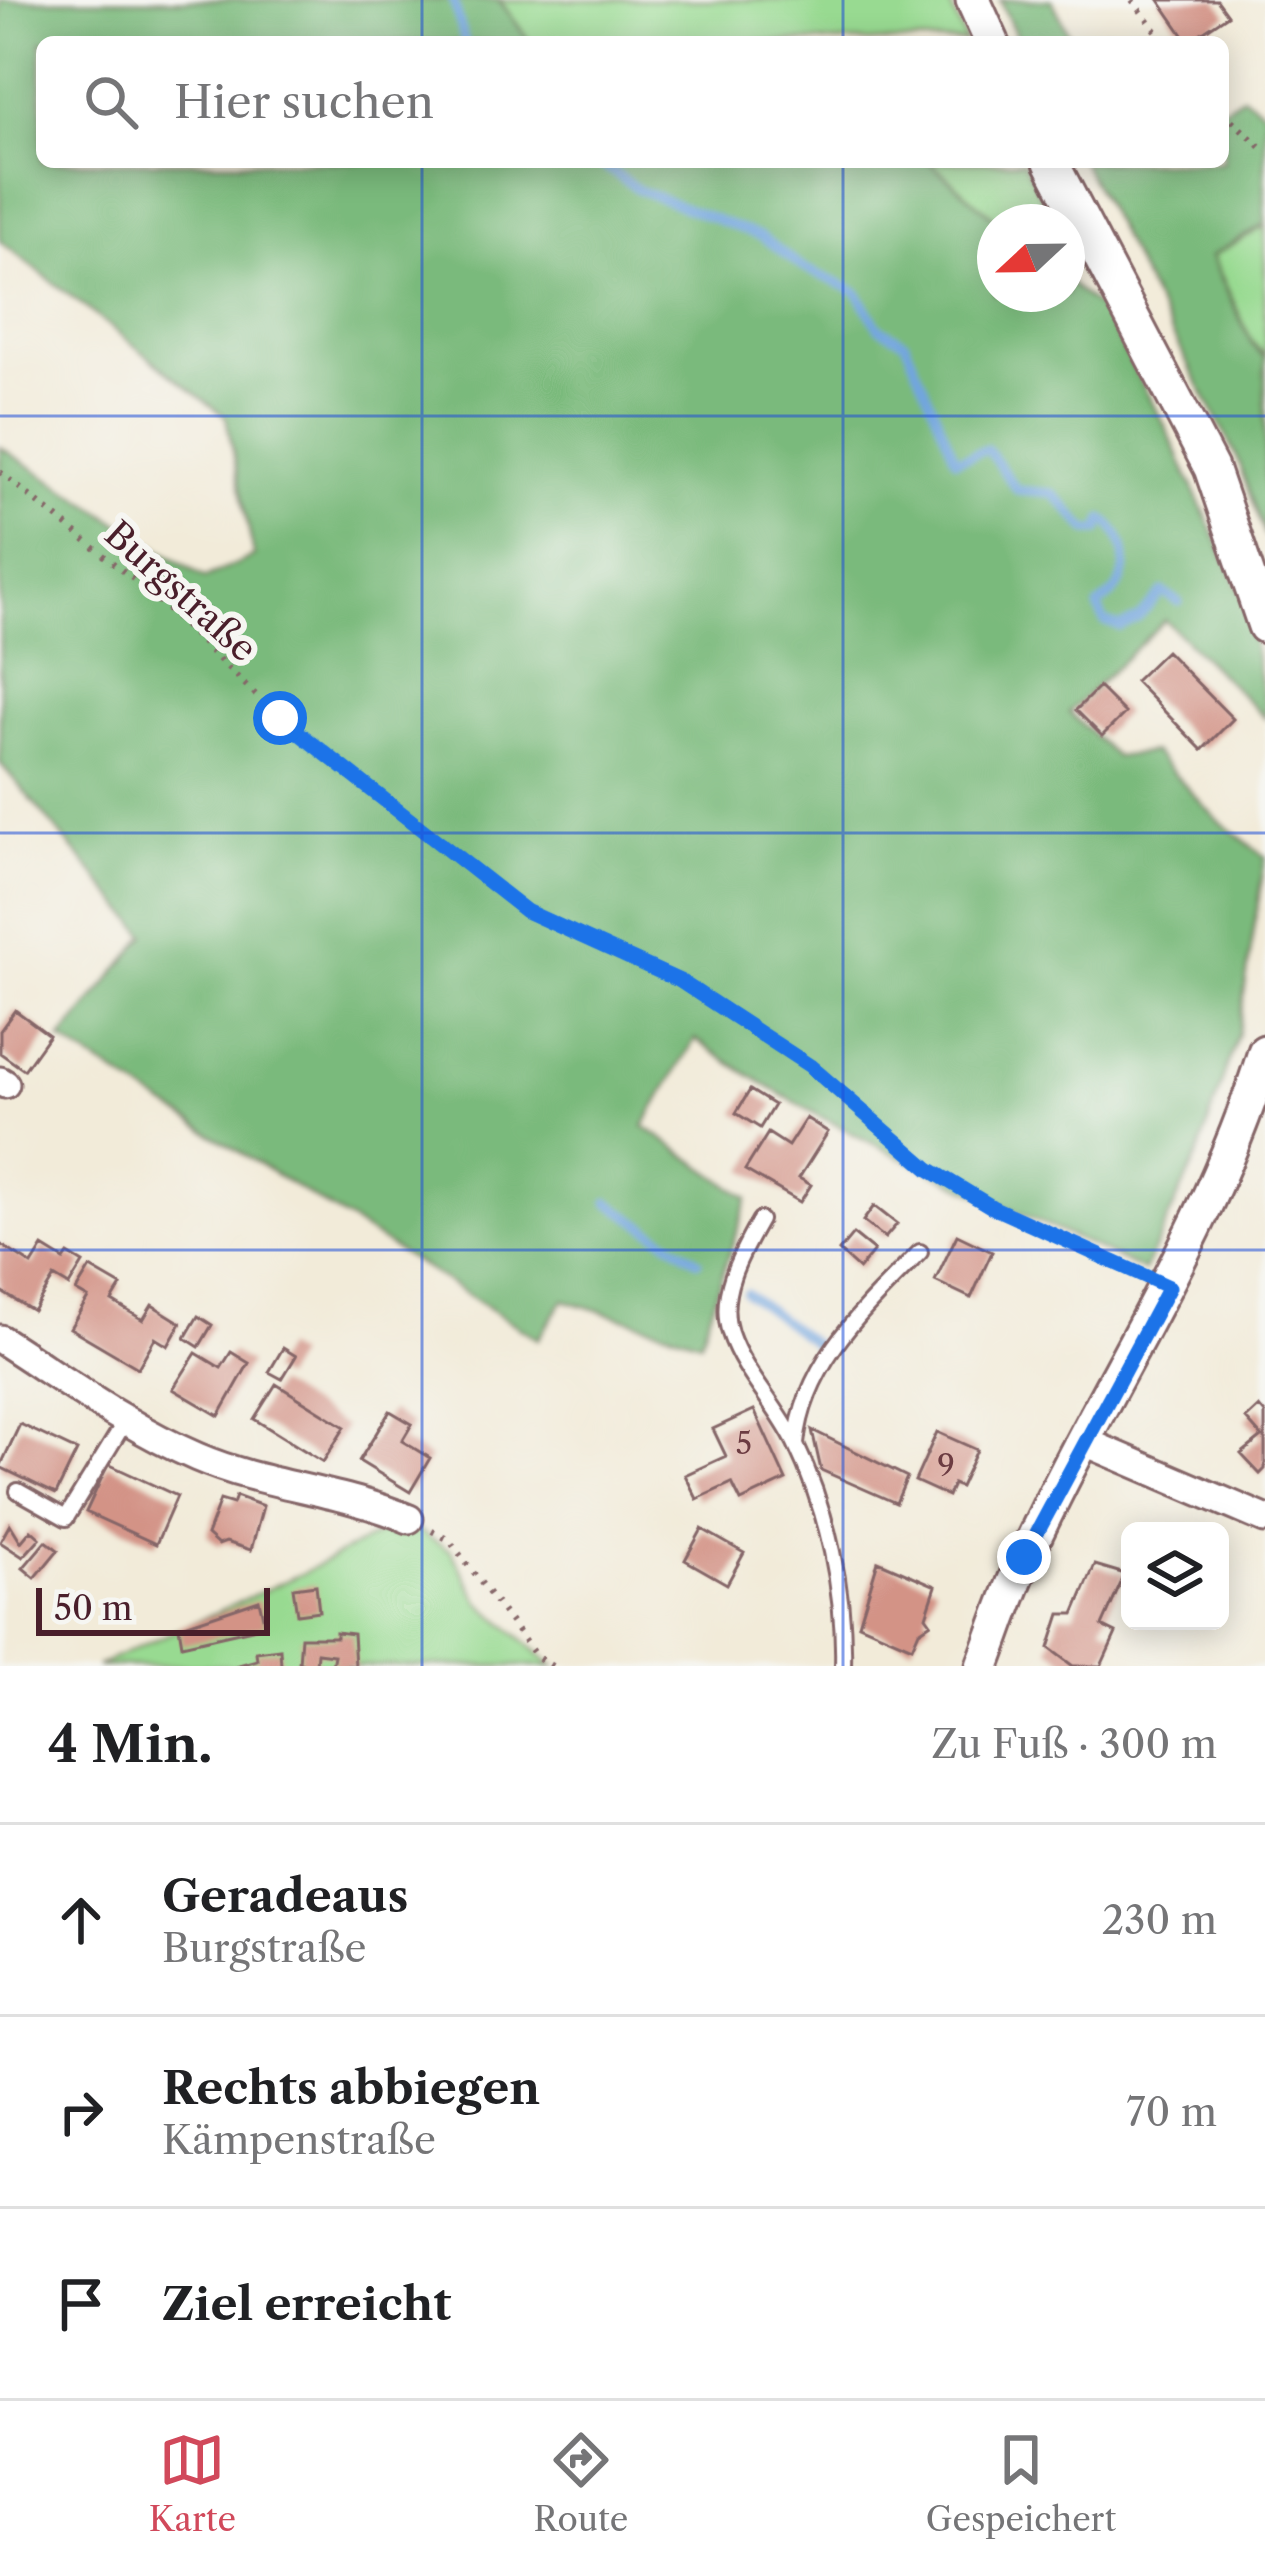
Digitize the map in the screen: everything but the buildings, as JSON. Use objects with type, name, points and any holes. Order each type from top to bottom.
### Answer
[{"type":"street","points":[[974,0],[989,36]]},
{"type":"street","points":[[1054,168],[1211,468],[1265,626]]},
{"type":"street","points":[[983,1666],[1024,1557],[1169,1287],[1238,1138],[1265,1052]]},
{"type":"street","points":[[0,1340],[126,1420],[201,1460],[350,1498],[409,1519]]},
{"type":"street","points":[[1083,1441],[1265,1519]]},
{"type":"lane","points":[[760,1220],[736,1264],[728,1298],[729,1331],[796,1444],[835,1569],[844,1614],[843,1666]]},
{"type":"lane","points":[[796,1444],[799,1411],[814,1371],[920,1252]]},
{"type":"lane","points":[[18,1491],[66,1518],[126,1420]]},
{"type":"path","points":[[1132,0],[1160,36]]},
{"type":"path","points":[[1229,118],[1265,151]]},
{"type":"path","name":"Burgstraße","points":[[0,472],[148,591],[280,718],[526,911],[680,981],[810,1066],[929,1169],[992,1207],[1169,1287]]},
{"type":"path","points":[[409,1519],[449,1540],[536,1656],[552,1666]]},
{"type":"green space","points":[[0,0],[499,0],[526,36],[36,36],[36,168],[936,168],[978,204],[977,312],[1085,312],[1085,296],[1102,311],[1165,426],[1246,604],[1265,705],[1265,718],[1165,620],[1069,712],[1115,757],[1153,752],[1217,819],[1265,857],[1238,1033],[1198,1155],[1144,1271],[858,1136],[695,1039],[644,1126],[748,1198],[700,1341],[564,1300],[538,1339],[61,1040],[146,935],[0,763],[0,447],[205,578],[254,556],[226,417],[0,241]]},
{"type":"green space","points":[[499,0],[948,0],[963,36],[526,36]]},
{"type":"green space","points":[[1000,0],[1052,0],[1070,36],[1016,36]]},
{"type":"green space","points":[[1243,96],[1265,111],[1265,224],[1211,256],[1252,344],[1265,358],[1265,537],[1235,453],[1085,168],[1229,168],[1229,104]]},
{"type":"green space","points":[[936,168],[1026,168],[1044,204],[978,204]]},
{"type":"green space","points":[[1265,226],[1265,356],[1252,342],[1212,256]]},
{"type":"green space","points":[[403,1521],[451,1551],[480,1603],[554,1666],[97,1666],[303,1573]]},
{"type":"waterway","points":[[453,0],[463,36]]},
{"type":"waterway","points":[[607,168],[639,190],[762,237],[802,267],[857,292],[878,327],[905,342],[956,460],[987,449],[1017,490],[1053,493],[1088,531],[1099,531],[1103,519],[1116,532],[1125,567],[1117,589],[1098,607],[1104,621],[1120,627],[1138,618],[1162,592],[1179,602]]},
{"type":"waterway","points":[[608,1202],[698,1261]]},
{"type":"waterway","points":[[746,1293],[821,1349]]},
{"type":"route","points":[[280,718],[526,911],[680,981],[810,1066],[929,1169],[992,1207],[1059,1233],[1169,1287],[1024,1557]]}]
